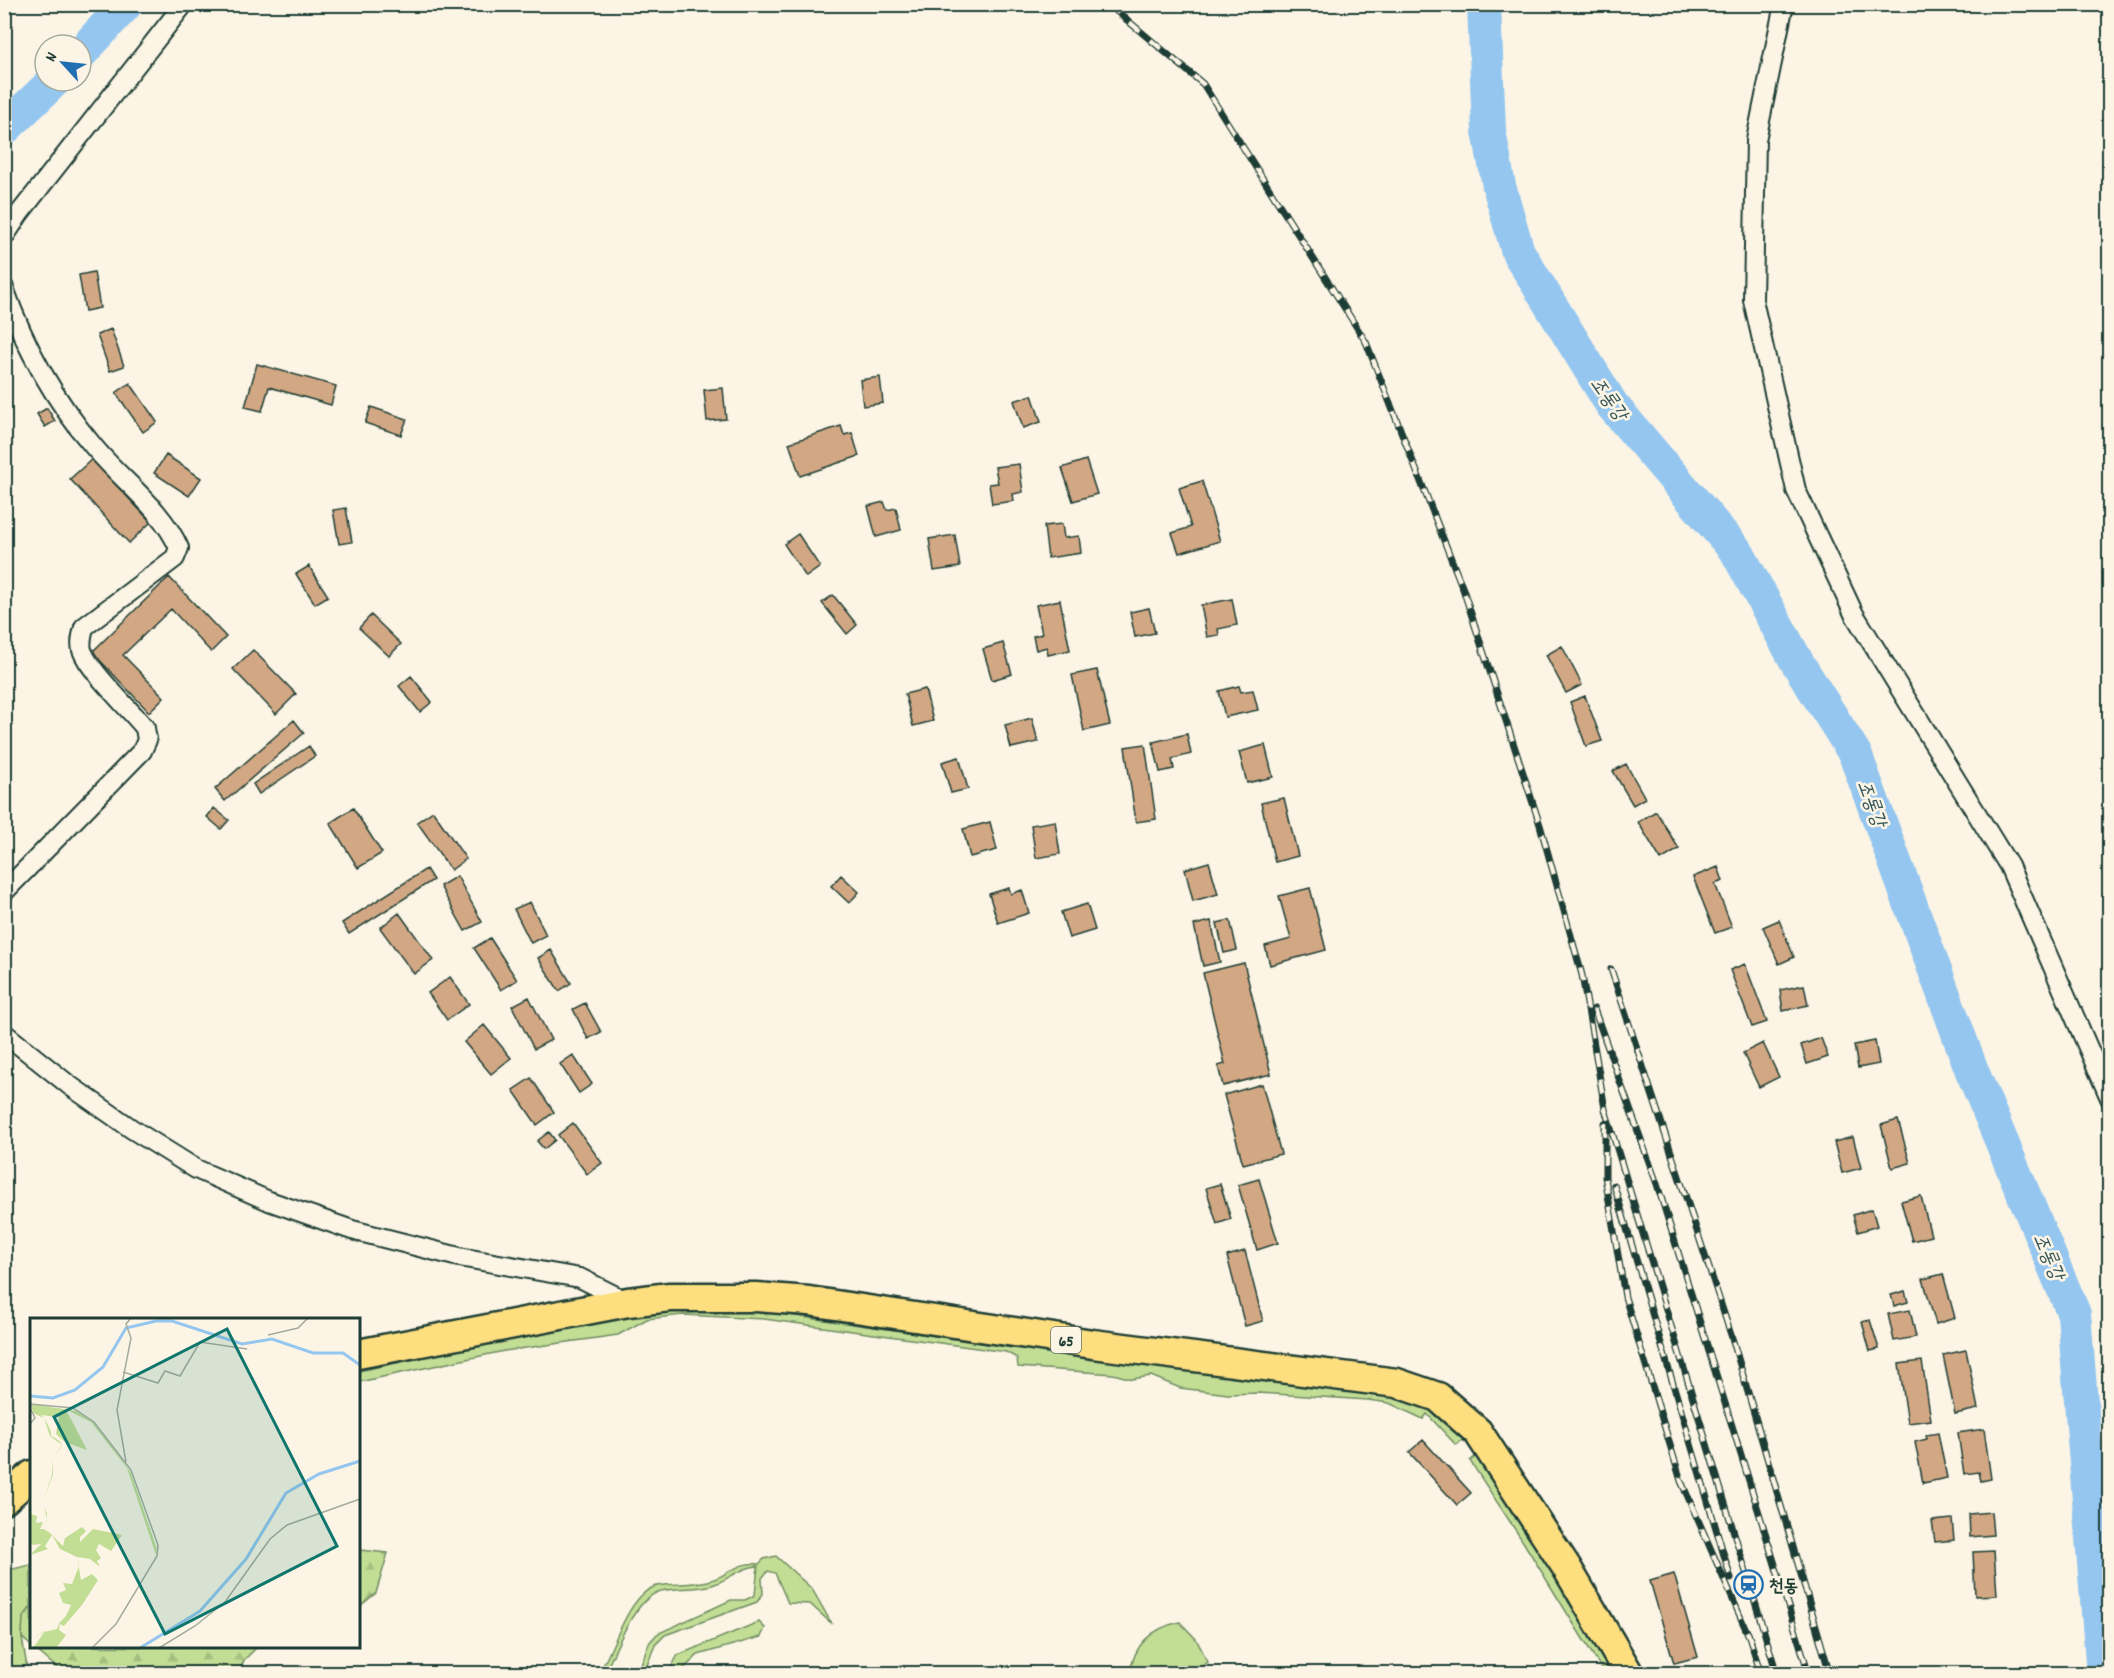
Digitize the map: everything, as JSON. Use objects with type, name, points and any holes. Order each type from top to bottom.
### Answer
[{"type":"main road","name":"65","points":[[360,1354],[628,1302],[669,1297],[756,1296],[809,1301],[1071,1341],[1376,1378],[1421,1389],[1438,1397],[1478,1432],[1567,1568],[1629,1674]]},
{"type":"main road","points":[[4,1500],[30,1477]]},
{"type":"street","points":[[4,237],[19,214],[184,4]]},
{"type":"street","points":[[1784,4],[1756,140],[1753,300],[1796,490],[1854,614],[2009,866],[2106,1084],[2109,1098]]},
{"type":"street","points":[[4,288],[40,369],[94,447],[165,521],[179,548],[175,558],[84,627],[80,640],[83,652],[91,665],[145,728],[147,740],[142,751],[4,892]]},
{"type":"street","points":[[4,1033],[69,1085],[132,1129],[196,1169],[258,1197],[363,1233],[459,1257],[580,1278],[628,1302]]},
{"type":"green space","points":[[687,1308],[766,1312],[968,1340],[1375,1389],[1425,1403],[1465,1438],[1456,1445],[1427,1414],[1423,1419],[1389,1403],[1258,1393],[1228,1394],[1180,1388],[1151,1376],[1132,1379],[1113,1374],[1018,1367],[1017,1358],[1006,1352],[764,1319],[683,1315],[647,1319],[618,1335],[504,1351],[360,1382],[360,1371],[578,1324]]},
{"type":"green space","points":[[1480,1453],[1619,1673],[1604,1673],[1470,1461]]},
{"type":"green space","points":[[360,1550],[388,1553],[376,1593],[360,1606]]},
{"type":"green space","points":[[776,1556],[812,1589],[832,1624],[810,1604],[788,1603],[775,1573],[768,1571],[762,1578],[763,1594],[757,1602],[665,1635],[655,1645],[644,1673],[638,1673],[649,1643],[657,1634],[731,1600],[745,1600],[755,1595],[758,1566],[752,1567],[712,1585],[661,1591],[651,1596],[634,1614],[605,1673],[599,1673],[630,1610],[647,1591],[657,1586],[708,1581],[745,1564],[759,1564],[764,1559]]},
{"type":"green space","points":[[30,1565],[30,1608],[23,1618],[22,1638],[28,1673],[5,1673],[4,1571]]},
{"type":"green space","points":[[30,1608],[30,1645],[22,1638],[23,1618]]},
{"type":"green space","points":[[759,1622],[765,1628],[761,1637],[698,1655],[679,1673],[668,1673],[678,1655]]},
{"type":"green space","points":[[1180,1622],[1196,1639],[1208,1662],[1194,1673],[1130,1673],[1136,1654],[1146,1639],[1161,1628]]},
{"type":"green space","points":[[34,1648],[256,1648],[244,1660],[239,1673],[63,1673]]},
{"type":"building","points":[[94,272],[100,308],[85,311],[79,275]]},
{"type":"building","points":[[111,329],[124,366],[110,371],[97,335]]},
{"type":"building","points":[[257,364],[336,386],[331,405],[269,387],[262,411],[245,407]]},
{"type":"building","points":[[880,377],[883,403],[863,406],[860,380]]},
{"type":"building","points":[[130,383],[157,422],[143,432],[116,393]]},
{"type":"building","points":[[723,388],[726,419],[707,421],[704,390]]},
{"type":"building","points":[[1032,395],[1041,422],[1023,428],[1014,401]]},
{"type":"building","points":[[371,407],[407,419],[401,435],[365,423]]},
{"type":"building","points":[[47,408],[55,421],[45,427],[37,414]]},
{"type":"building","points":[[841,426],[844,435],[852,433],[859,456],[800,476],[789,443]]},
{"type":"building","points":[[166,455],[201,478],[189,496],[154,473]]},
{"type":"building","points":[[92,459],[151,522],[129,543],[70,479]]},
{"type":"building","points":[[1086,460],[1097,494],[1073,501],[1062,468]]},
{"type":"building","points":[[1019,464],[1023,492],[1013,494],[1014,501],[992,504],[989,484],[998,483],[995,467]]},
{"type":"building","points":[[1202,481],[1220,541],[1179,553],[1172,533],[1191,527],[1179,488]]},
{"type":"building","points":[[884,502],[887,510],[896,508],[901,530],[876,537],[868,506]]},
{"type":"building","points":[[346,508],[352,542],[339,544],[333,510]]},
{"type":"building","points":[[1062,524],[1064,538],[1079,536],[1081,553],[1048,558],[1044,526]]},
{"type":"building","points":[[798,534],[820,567],[806,577],[784,544]]},
{"type":"building","points":[[955,535],[960,567],[934,571],[929,539]]},
{"type":"building","points":[[309,566],[328,596],[315,604],[296,574]]},
{"type":"building","points":[[169,577],[226,637],[211,652],[171,609],[123,655],[164,697],[149,712],[92,652]]},
{"type":"building","points":[[833,595],[857,625],[847,634],[822,603]]},
{"type":"building","points":[[1232,599],[1237,625],[1218,629],[1219,635],[1207,637],[1201,605]]},
{"type":"building","points":[[1060,600],[1070,650],[1048,655],[1047,647],[1036,650],[1033,636],[1042,634],[1036,605]]},
{"type":"building","points":[[1149,608],[1155,633],[1135,637],[1130,612]]},
{"type":"building","points":[[371,615],[401,644],[389,656],[359,628]]},
{"type":"building","points":[[1003,643],[1012,674],[992,680],[983,649]]},
{"type":"building","points":[[1562,646],[1582,685],[1566,693],[1546,655]]},
{"type":"building","points":[[253,650],[296,694],[276,714],[233,669]]},
{"type":"building","points":[[1097,670],[1110,725],[1084,731],[1072,675]]},
{"type":"building","points":[[411,676],[432,702],[420,712],[399,686]]},
{"type":"building","points":[[1239,686],[1241,692],[1253,690],[1258,710],[1225,717],[1219,691]]},
{"type":"building","points":[[925,689],[933,721],[913,726],[905,694]]},
{"type":"building","points":[[1585,696],[1602,741],[1586,746],[1570,702]]},
{"type":"building","points":[[1032,718],[1038,742],[1011,748],[1005,725]]},
{"type":"building","points":[[294,720],[304,733],[225,801],[215,789]]},
{"type":"building","points":[[1187,734],[1191,754],[1172,759],[1174,769],[1160,772],[1153,742]]},
{"type":"building","points":[[1145,744],[1156,819],[1136,822],[1125,747]]},
{"type":"building","points":[[1265,745],[1273,777],[1247,783],[1239,752]]},
{"type":"building","points":[[309,746],[315,756],[259,794],[253,784]]},
{"type":"building","points":[[959,757],[968,789],[951,793],[942,762]]},
{"type":"building","points":[[1626,764],[1645,798],[1633,805],[1613,771]]},
{"type":"building","points":[[1284,798],[1298,856],[1275,862],[1261,803]]},
{"type":"building","points":[[214,808],[229,820],[221,829],[207,817]]},
{"type":"building","points":[[353,808],[382,853],[358,868],[330,823]]},
{"type":"building","points":[[433,811],[466,859],[451,870],[417,822]]},
{"type":"building","points":[[1656,811],[1679,849],[1661,860],[1638,822]]},
{"type":"building","points":[[1055,821],[1060,854],[1036,858],[1031,825]]},
{"type":"building","points":[[990,822],[997,850],[970,857],[963,829]]},
{"type":"building","points":[[1209,862],[1218,894],[1193,901],[1185,869]]},
{"type":"building","points":[[1718,867],[1723,881],[1715,884],[1732,927],[1715,933],[1693,877]]},
{"type":"building","points":[[426,869],[433,880],[349,934],[342,923]]},
{"type":"building","points":[[841,875],[859,892],[849,903],[831,886]]},
{"type":"building","points":[[457,876],[482,922],[465,931],[440,886]]},
{"type":"building","points":[[1009,888],[1011,894],[1022,890],[1029,913],[998,923],[989,894]]},
{"type":"building","points":[[1310,888],[1326,950],[1270,965],[1265,946],[1291,939],[1279,896]]},
{"type":"building","points":[[530,902],[546,935],[531,943],[514,909]]},
{"type":"building","points":[[1087,904],[1095,930],[1069,938],[1061,912]]},
{"type":"building","points":[[399,913],[433,960],[414,974],[380,928]]},
{"type":"building","points":[[1230,920],[1237,950],[1224,953],[1217,923]]},
{"type":"building","points":[[1779,920],[1794,957],[1779,964],[1763,927]]},
{"type":"building","points":[[1211,921],[1220,962],[1203,966],[1194,925]]},
{"type":"building","points":[[490,938],[517,980],[501,990],[474,948]]},
{"type":"building","points":[[551,950],[571,983],[559,991],[538,958]]},
{"type":"building","points":[[1244,963],[1271,1074],[1223,1086],[1218,1066],[1225,1064],[1203,973]]},
{"type":"building","points":[[1745,964],[1767,1022],[1752,1027],[1730,970]]},
{"type":"building","points":[[450,977],[469,1004],[447,1020],[428,993]]},
{"type":"building","points":[[1804,985],[1808,1005],[1783,1011],[1780,990]]},
{"type":"building","points":[[529,997],[551,1040],[534,1049],[512,1006]]},
{"type":"building","points":[[585,1003],[601,1032],[588,1039],[573,1009]]},
{"type":"building","points":[[484,1025],[511,1058],[491,1074],[464,1042]]},
{"type":"building","points":[[1821,1038],[1828,1057],[1807,1064],[1801,1045]]},
{"type":"building","points":[[1875,1041],[1879,1064],[1858,1068],[1854,1045]]},
{"type":"building","points":[[1763,1043],[1779,1077],[1759,1087],[1743,1053]]},
{"type":"building","points":[[573,1055],[592,1084],[579,1093],[560,1064]]},
{"type":"building","points":[[531,1078],[554,1112],[537,1125],[513,1090]]},
{"type":"building","points":[[1262,1084],[1281,1154],[1243,1164],[1224,1095]]},
{"type":"building","points":[[1898,1120],[1910,1163],[1892,1168],[1881,1125]]},
{"type":"building","points":[[573,1123],[602,1163],[587,1174],[558,1135]]},
{"type":"building","points":[[549,1132],[555,1140],[544,1149],[537,1141]]},
{"type":"building","points":[[1853,1137],[1861,1168],[1842,1173],[1834,1142]]},
{"type":"building","points":[[1259,1179],[1278,1243],[1257,1250],[1238,1185]]},
{"type":"building","points":[[1220,1184],[1231,1219],[1217,1224],[1206,1188]]},
{"type":"building","points":[[1921,1196],[1931,1236],[1912,1241],[1901,1201]]},
{"type":"building","points":[[1872,1209],[1877,1226],[1858,1232],[1853,1215]]},
{"type":"building","points":[[1245,1251],[1263,1321],[1245,1326],[1227,1256]]},
{"type":"building","points":[[1943,1274],[1955,1318],[1936,1324],[1923,1279]]},
{"type":"building","points":[[1905,1291],[1908,1302],[1894,1306],[1891,1295]]},
{"type":"building","points":[[1910,1310],[1916,1337],[1894,1341],[1888,1314]]},
{"type":"building","points":[[1870,1320],[1879,1349],[1870,1351],[1862,1322]]},
{"type":"building","points":[[1966,1350],[1978,1409],[1955,1414],[1943,1355]]},
{"type":"building","points":[[1922,1361],[1931,1420],[1908,1423],[1899,1364]]},
{"type":"building","points":[[1984,1429],[1991,1479],[1981,1481],[1979,1472],[1964,1474],[1958,1433]]},
{"type":"building","points":[[1938,1433],[1947,1478],[1923,1483],[1915,1442],[1927,1439],[1926,1435]]},
{"type":"building","points":[[1423,1440],[1471,1493],[1457,1505],[1409,1452]]},
{"type":"building","points":[[1991,1512],[1993,1535],[1970,1537],[1969,1514]]},
{"type":"building","points":[[1952,1519],[1954,1540],[1935,1542],[1932,1521]]},
{"type":"building","points":[[1994,1551],[1997,1595],[1975,1596],[1973,1552]]},
{"type":"building","points":[[1674,1574],[1698,1657],[1674,1663],[1650,1581]]},
{"type":"waterway","name":"조롱강","points":[[93,40],[126,4]]},
{"type":"waterway","name":"조롱강","points":[[1484,4],[1489,131],[1499,186],[1518,252],[1612,405],[1737,552],[1797,662],[1855,754],[1972,1071],[2074,1314],[2103,1674]]},
{"type":"waterway","name":"조롱강","points":[[4,129],[42,93]]},
{"type":"railway","points":[[1108,4],[1203,84],[1366,342],[1463,589],[1540,825],[1582,975],[1605,1109],[1777,1674]]},
{"type":"railway","points":[[1611,969],[1733,1341],[1830,1674]]},
{"type":"railway","points":[[1594,1009],[1657,1184],[1809,1674]]},
{"type":"railway","points":[[1605,1123],[1605,1177],[1625,1297],[1681,1481],[1751,1641]]},
{"type":"railway","points":[[1614,1185],[1731,1579]]},
{"type":"railway","points":[[1748,1633],[1761,1674]]},
{"type":"place","name":"천동","points":[[1748,1585]]}]
